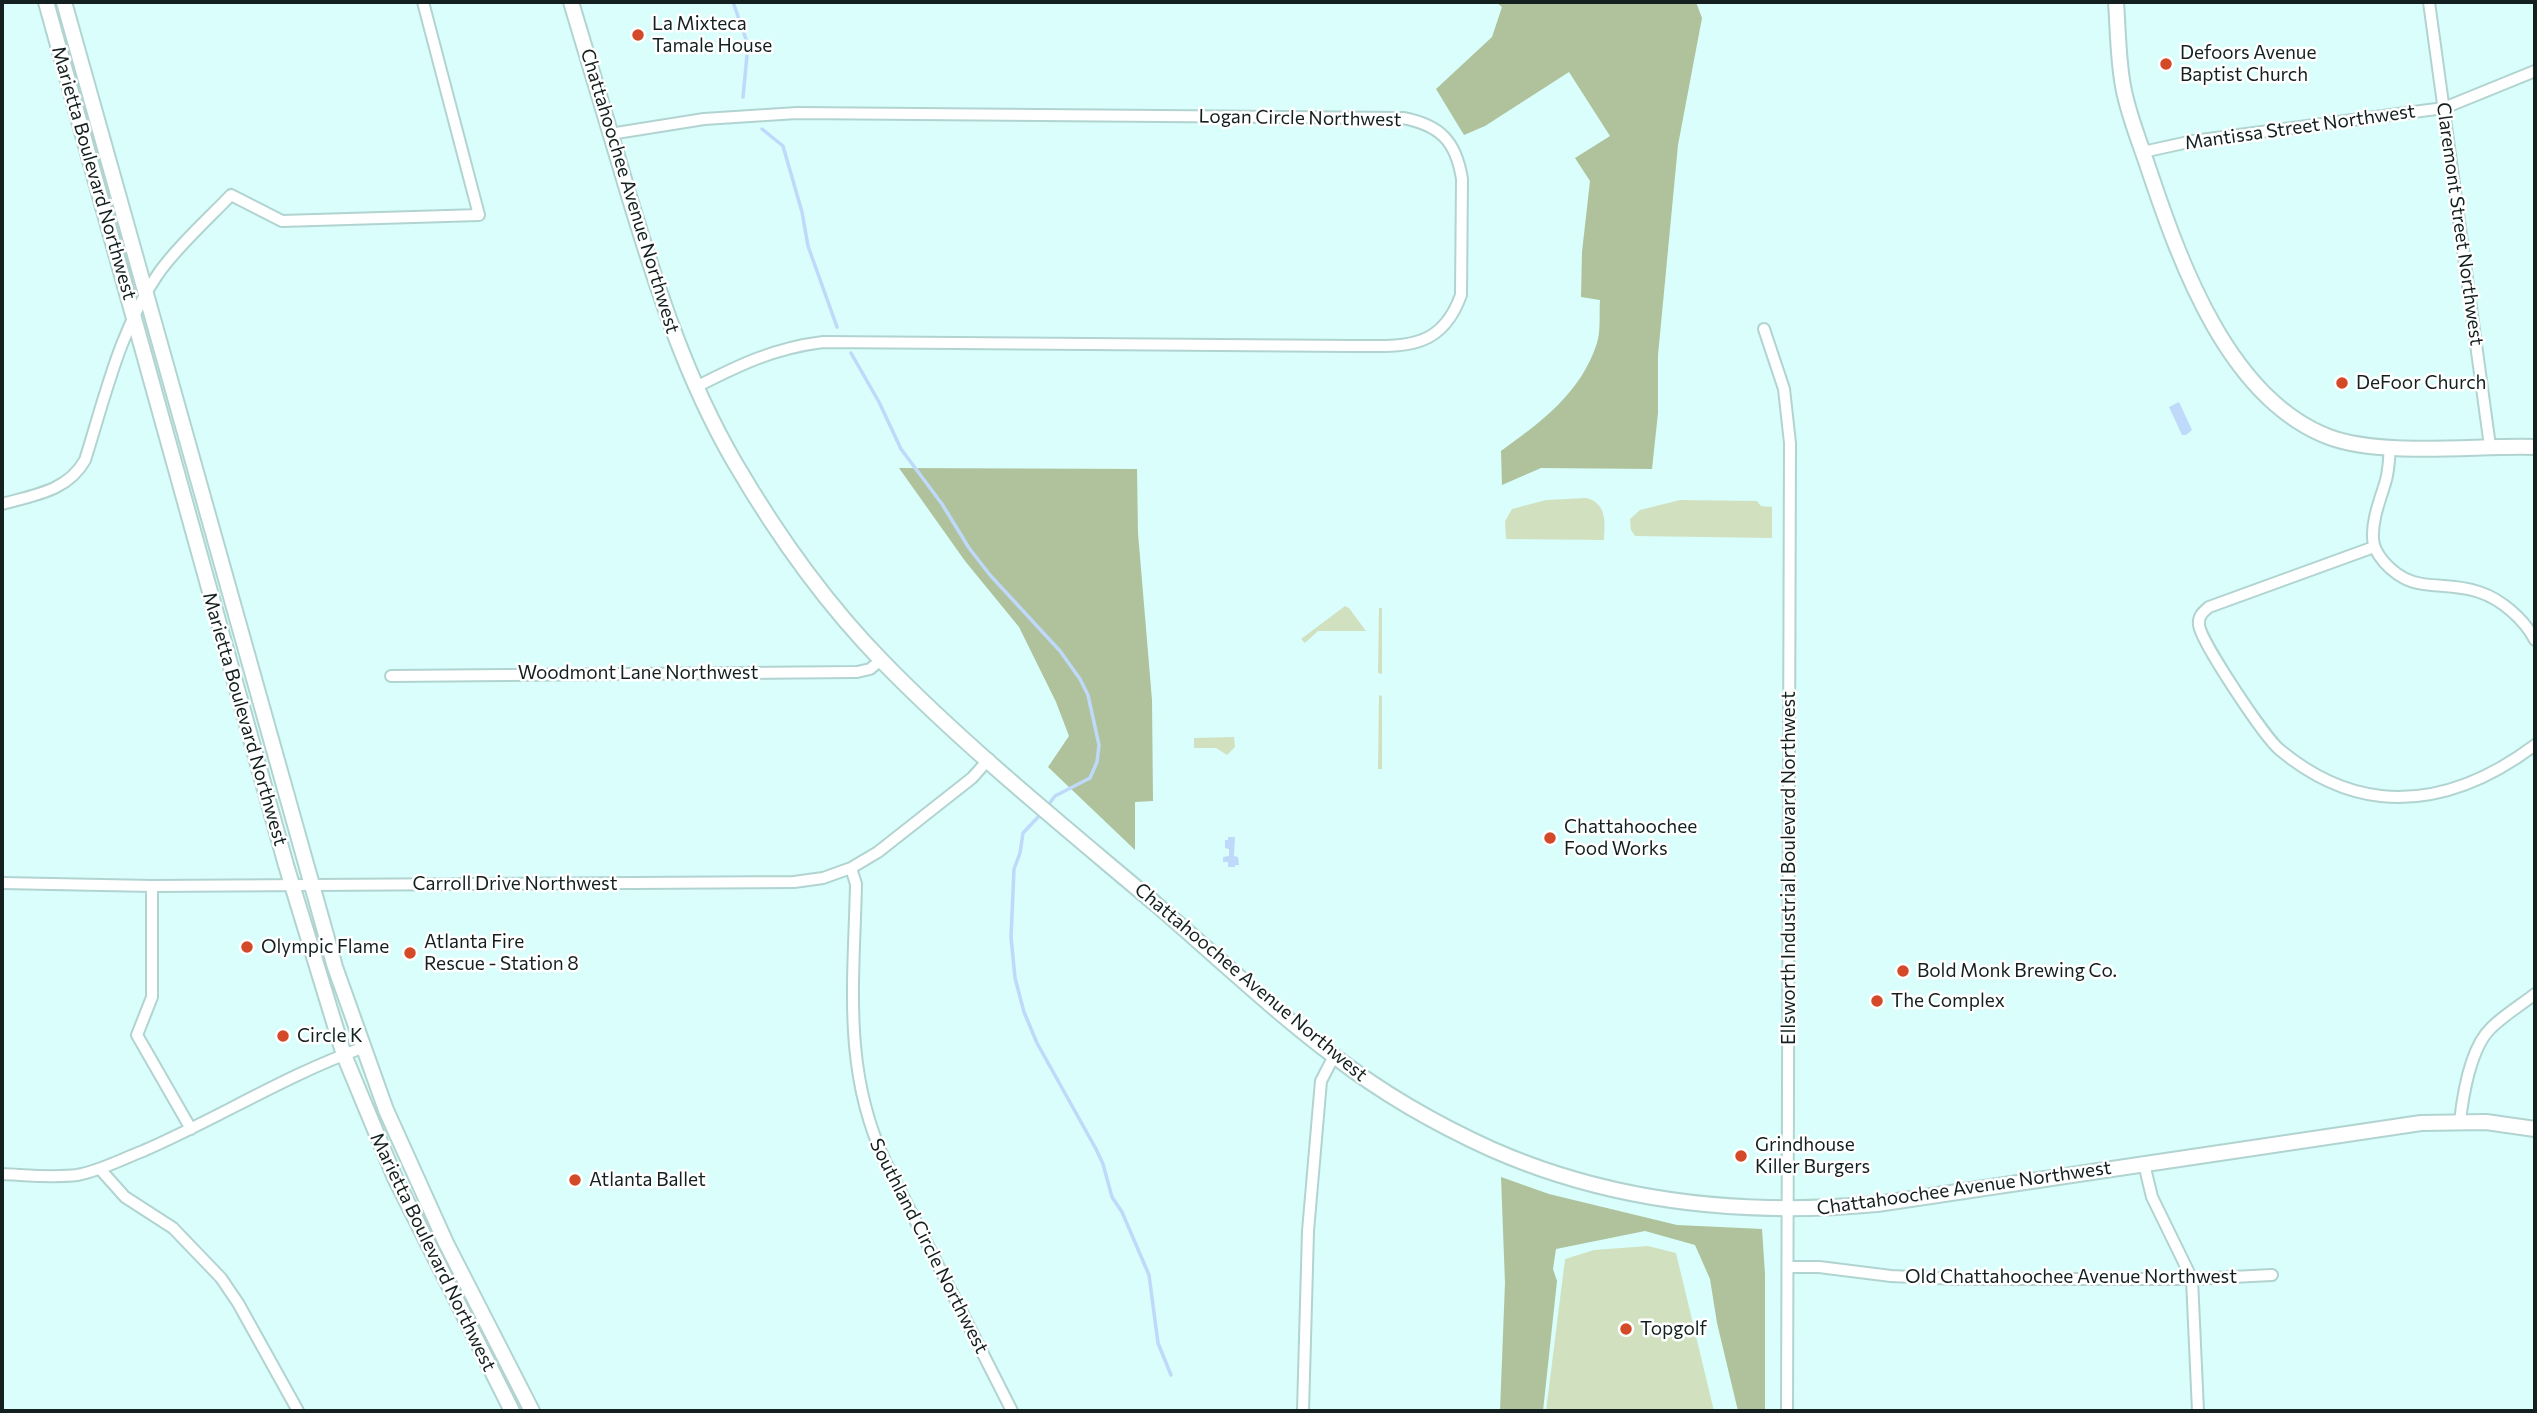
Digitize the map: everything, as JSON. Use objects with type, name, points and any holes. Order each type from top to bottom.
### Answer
[{"type":"street","name":"Marietta Boulevard Northwest","points":[[46,2],[292,885],[344,1055],[395,1178],[512,1411]]},
{"type":"street","points":[[64,2],[335,967],[386,1110],[446,1243],[532,1411]]},
{"type":"street","points":[[2,504],[55,489],[79,471],[134,315],[146,292],[160,271],[231,195],[282,221],[479,215],[423,2]]},
{"type":"street","name":"Chattahoochee Avenue Northwest","points":[[571,2],[658,292],[696,387],[734,462],[777,531],[827,599],[881,660],[928,706],[1055,818],[1334,1056],[1379,1088],[1438,1123],[1495,1150],[1554,1173],[1614,1190],[1726,1208],[1788,1210],[1878,1204],[2421,1123],[2460,1121],[2535,1129]]},
{"type":"street","points":[[2116,2],[2123,89],[2171,235],[2192,287],[2216,331],[2249,375],[2280,406],[2314,430],[2347,442],[2390,447],[2535,447]]},
{"type":"street","name":"Claremont Street Northwest","points":[[2429,2],[2490,446]]},
{"type":"street","name":"Mantissa Street Northwest","points":[[2143,152],[2193,141],[2444,108],[2535,71]]},
{"type":"street","name":"Logan Circle Northwest","points":[[611,134],[704,119],[796,113],[1403,118],[1421,122],[1437,130],[1451,145],[1459,160],[1462,179],[1461,295],[1455,312],[1445,326],[1433,336],[1416,344],[1352,346],[823,342],[794,345],[766,353],[696,387]]},
{"type":"street","name":"Ellsworth Industrial Boulevard Northwest","points":[[1764,329],[1784,389],[1790,443],[1787,1411]]},
{"type":"street","points":[[2390,447],[2387,475],[2374,525],[2374,547],[2381,558],[2404,580],[2466,589],[2496,600],[2518,618],[2535,640]]},
{"type":"street","points":[[2374,547],[2209,607],[2201,614],[2199,627],[2213,656],[2262,731],[2277,748],[2299,765],[2325,779],[2361,792],[2397,797],[2450,790],[2491,774],[2535,745]]},
{"type":"street","name":"Woodmont Lane Northwest","points":[[391,676],[857,672],[870,669],[881,660]]},
{"type":"street","name":"Carroll Drive Northwest","points":[[2,883],[152,886],[794,882],[823,878],[851,868],[878,852],[981,770],[989,759]]},
{"type":"street","name":"Southland Circle Northwest","points":[[851,868],[856,884],[854,1049],[861,1099],[885,1161],[1012,1411]]},
{"type":"street","points":[[152,886],[152,997],[137,1035],[191,1129]]},
{"type":"street","points":[[2460,1121],[2475,1053],[2482,1039],[2491,1027],[2535,994]]},
{"type":"street","points":[[2,1174],[76,1175],[100,1169],[191,1129],[265,1090],[362,1048]]},
{"type":"street","points":[[1303,1411],[1308,1231],[1321,1081],[1334,1056]]},
{"type":"street","points":[[2144,1164],[2152,1196],[2192,1279],[2198,1411]]},
{"type":"street","points":[[100,1169],[125,1196],[173,1228],[221,1278],[238,1303],[298,1411]]},
{"type":"street","name":"Old Chattahoochee Avenue Northwest","points":[[1788,1267],[1819,1267],[1891,1276],[1957,1279],[2192,1279],[2272,1275]]},
{"type":"green space","points":[[1496,2],[1696,2],[1702,18],[1678,145],[1658,355],[1658,413],[1652,469],[1541,468],[1502,485],[1501,451],[1558,405],[1581,377],[1597,343],[1600,300],[1581,297],[1582,252],[1590,181],[1575,158],[1610,136],[1569,72],[1485,126],[1464,135],[1436,89],[1492,37],[1502,7]]},
{"type":"green space","points":[[899,468],[1137,469],[1138,533],[1152,700],[1153,801],[1135,802],[1135,850],[1048,767],[1069,736],[1056,702],[1019,627],[965,561]]},
{"type":"green space","points":[[1586,498],[1598,504],[1601,509],[1604,540],[1506,539],[1505,521],[1512,509],[1546,500]]},
{"type":"green space","points":[[1680,500],[1757,501],[1761,506],[1772,507],[1772,538],[1635,536],[1631,530],[1630,519],[1640,510]]},
{"type":"green space","points":[[1345,606],[1366,631],[1318,631],[1305,643],[1301,639]]},
{"type":"green space","points":[[1379,608],[1382,608],[1382,674],[1378,673]]},
{"type":"green space","points":[[1379,695],[1382,696],[1382,769],[1378,769]]},
{"type":"green space","points":[[1234,737],[1235,747],[1227,755],[1216,748],[1194,748],[1194,738]]},
{"type":"green space","points":[[1501,1177],[1549,1194],[1677,1225],[1762,1229],[1765,1274],[1765,1411],[1738,1411],[1717,1323],[1710,1279],[1695,1245],[1645,1231],[1556,1249],[1553,1269],[1557,1281],[1543,1411],[1500,1411],[1505,1283]]},
{"type":"green space","name":"Topgolf","points":[[1648,1246],[1676,1253],[1714,1411],[1546,1411],[1565,1259],[1594,1250]]},
{"type":"water","points":[[2179,402],[2192,430],[2186,435],[2182,435],[2169,407]]},
{"type":"water","points":[[1228,837],[1235,837],[1234,856],[1238,857],[1239,865],[1235,867],[1228,867],[1228,862],[1223,862],[1223,857],[1229,856],[1229,849],[1225,848],[1225,840],[1228,840]]},
{"type":"waterway","points":[[733,2],[748,45],[743,97]]},
{"type":"waterway","points":[[762,129],[783,146],[802,212],[808,246],[837,327]]},
{"type":"waterway","points":[[851,353],[879,402],[901,449],[942,504],[969,548],[990,575],[1060,651],[1088,695],[1099,745],[1097,762],[1090,778],[1055,796],[1046,808]]},
{"type":"waterway","points":[[1041,814],[1023,833],[1014,869],[1011,937],[1015,978],[1024,1012],[1037,1043],[1096,1149],[1112,1197],[1122,1212],[1149,1275],[1158,1343],[1171,1375]]},
{"type":"place","name":"La Mixteca Tamale House","points":[[638,35]]},
{"type":"place","name":"Defoors Avenue Baptist Church","points":[[2166,64]]},
{"type":"place","name":"DeFoor Church","points":[[2342,383]]},
{"type":"place","name":"Chattahoochee Food Works","points":[[1550,838]]},
{"type":"place","name":"Olympic Flame","points":[[247,947]]},
{"type":"place","name":"Atlanta Fire Rescue - Station 8","points":[[410,953]]},
{"type":"place","name":"Bold Monk Brewing Co.","points":[[1903,971]]},
{"type":"place","name":"The Complex","points":[[1877,1001]]},
{"type":"place","name":"Circle K","points":[[283,1036]]},
{"type":"place","name":"Grindhouse Killer Burgers","points":[[1741,1156]]},
{"type":"place","name":"Atlanta Ballet","points":[[575,1180]]},
{"type":"place","name":"Topgolf","points":[[1626,1329]]}]
